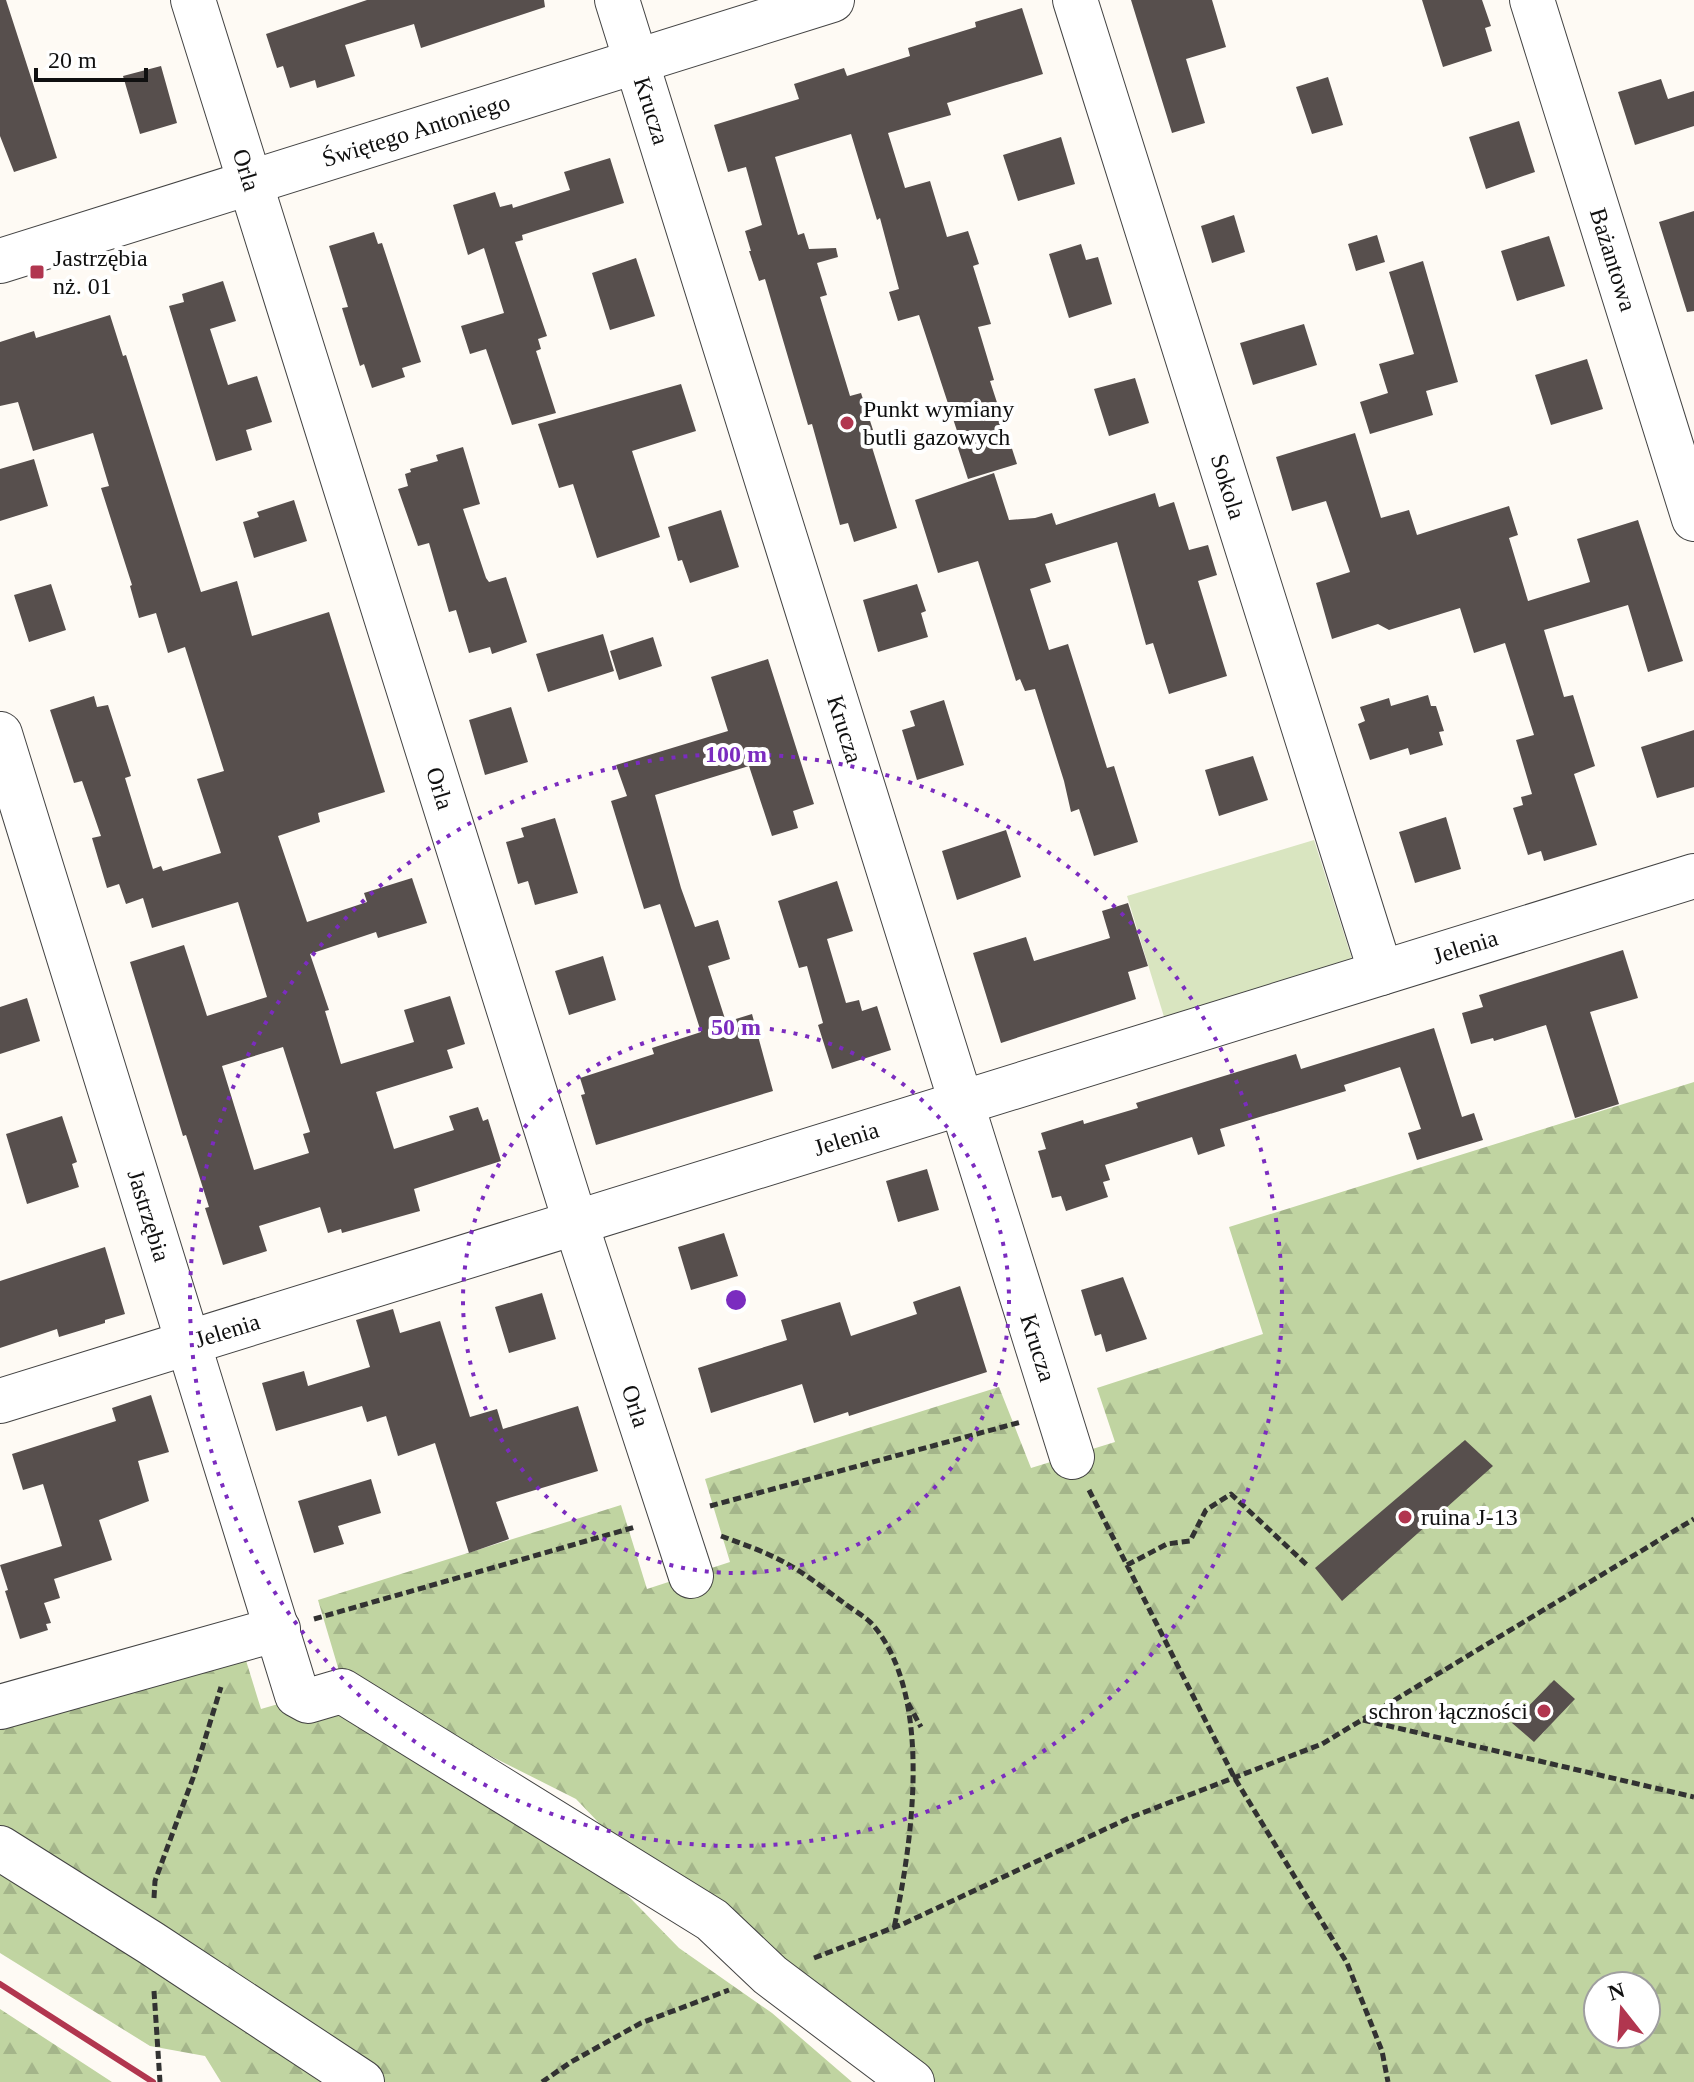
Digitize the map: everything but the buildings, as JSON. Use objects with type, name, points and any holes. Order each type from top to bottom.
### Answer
[{"type":"street","name":"Orla","points":[[193,0],[576,1224],[691,1576]]},
{"type":"street","name":"Krucza","points":[[617,0],[1072,1457]]},
{"type":"street","name":"Świętego Antoniego","points":[[0,261],[832,0]]},
{"type":"street","name":"Sokola","points":[[1075,0],[1381,973]]},
{"type":"street","name":"Bażantowa","points":[[1532,0],[1694,519]]},
{"type":"street","name":"Jastrzębia","points":[[0,734],[188,1345],[261,1634],[297,1695],[308,1701],[342,1691],[712,1920],[770,1975]]},
{"type":"street","name":"Jelenia","points":[[0,1401],[1694,876]]},
{"type":"street","points":[[0,1707],[261,1634]]},
{"type":"street","points":[[0,1848],[362,2082]]},
{"type":"street","points":[[770,1975],[912,2082]]},
{"type":"path","points":[[1072,1457],[1234,1777],[1347,1963],[1382,2051],[1388,2082]]},
{"type":"path","points":[[1127,1565],[1167,1544],[1190,1541],[1206,1510],[1231,1494],[1308,1566]]},
{"type":"path","points":[[672,1516],[780,1559],[872,1624],[890,1652],[906,1698],[921,1727]]},
{"type":"path","points":[[542,2082],[641,2023],[894,1928],[1129,1818],[1322,1744],[1694,1519]]},
{"type":"path","points":[[160,2082],[151,1943],[155,1881],[193,1778],[222,1685],[261,1634]]},
{"type":"path","points":[[894,1928],[907,1866],[912,1820],[914,1765],[906,1698]]},
{"type":"path","points":[[1362,1720],[1694,1797]]},
{"type":"green space","points":[[1314,840],[1353,962],[1165,1020],[1127,896]]},
{"type":"green space","points":[[1694,1082],[1694,2082],[900,2082],[698,1926],[576,1799],[342,1681],[318,1600],[621,1505],[647,1589],[730,1562],[705,1479],[999,1387],[1031,1468],[1115,1442],[1097,1388],[1263,1334],[1229,1227]]},
{"type":"green space","points":[[235,1625],[261,1709],[316,1693],[560,1826],[679,1948],[772,2013],[852,2082],[368,2082],[0,1832],[0,1699]]},
{"type":"green space","points":[[0,1862],[324,2082],[221,2082],[205,2056],[150,2046],[0,1953]]},
{"type":"green space","points":[[0,2009],[112,2082],[0,2082]]},
{"type":"railway","points":[[0,1984],[153,2082]]},
{"type":"place","name":"Jastrzębia nż. 01","points":[[37,272]]},
{"type":"place","name":"Punkt wymiany butli gazowych","points":[[847,423]]},
{"type":"place","name":"ruina J-13","points":[[1405,1517]]},
{"type":"place","name":"schron łączności","points":[[1544,1711]]}]
